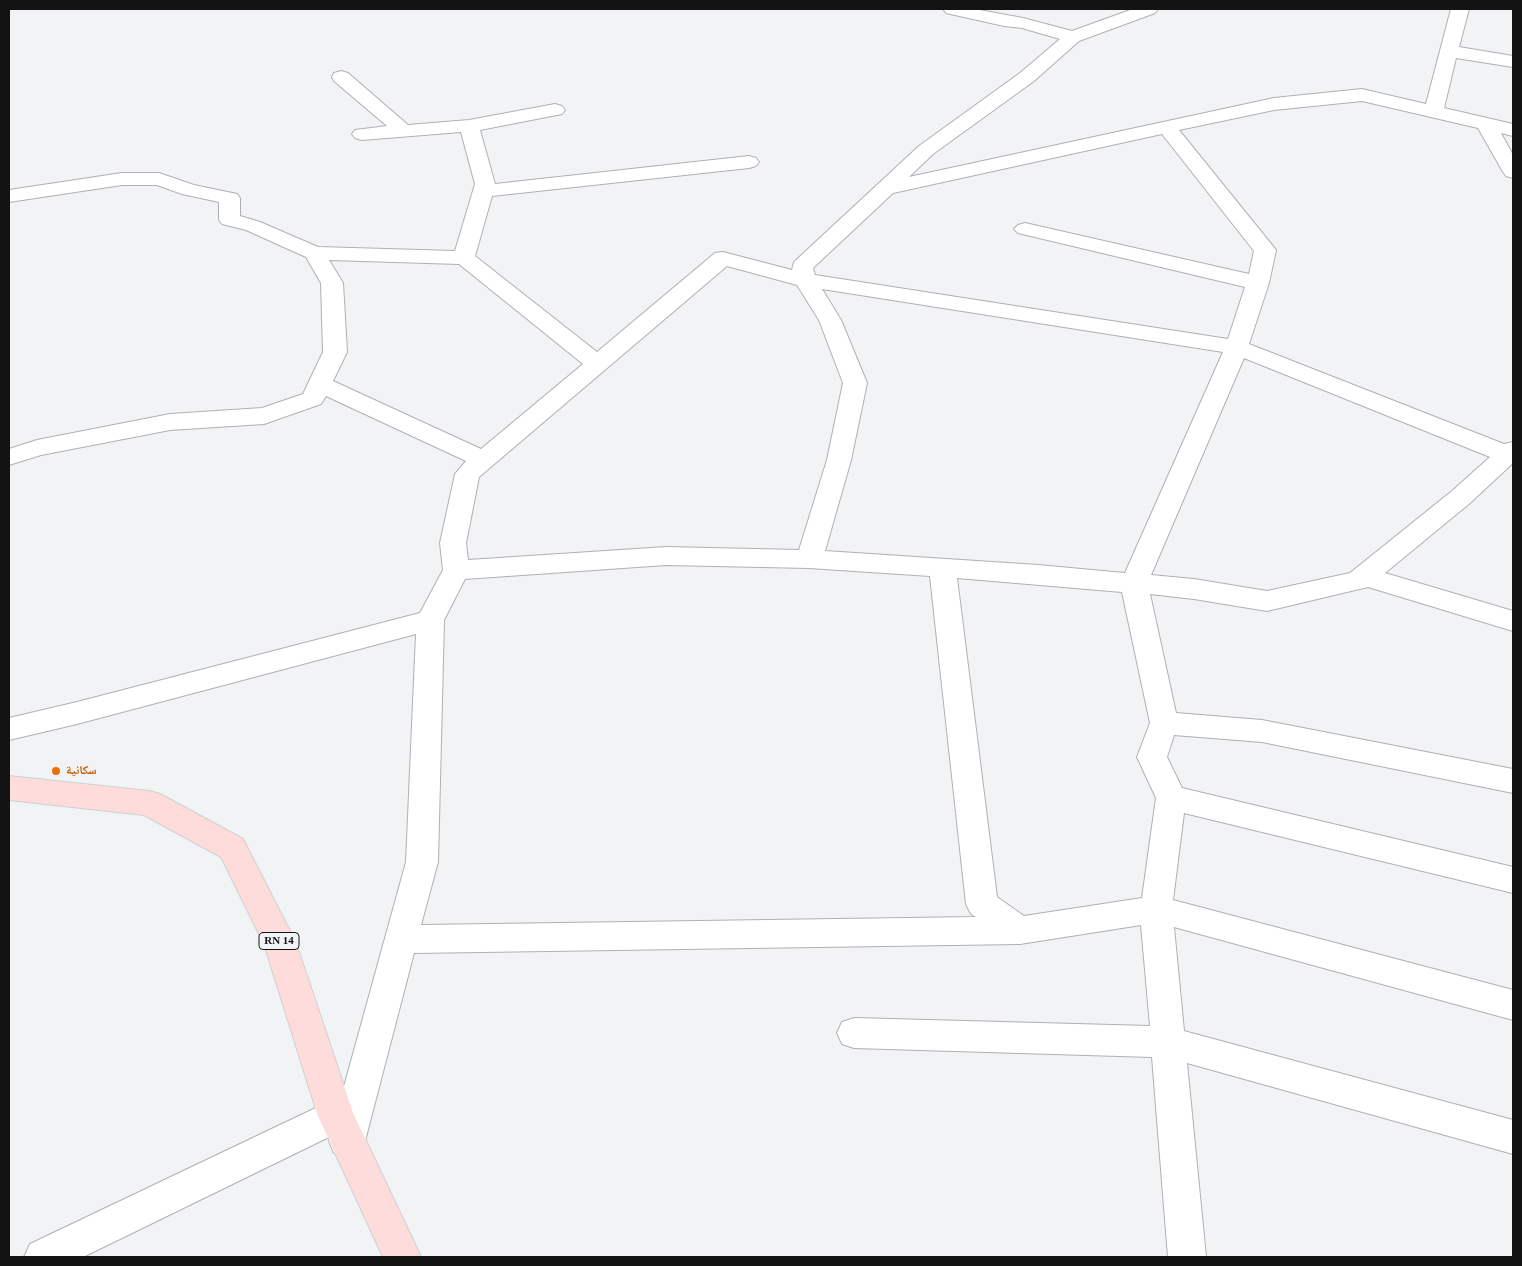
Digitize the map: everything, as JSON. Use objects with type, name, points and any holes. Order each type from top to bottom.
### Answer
[{"type":"main road","name":"RN 14","points":[[9,788],[148,803],[232,848],[280,943],[342,1128],[398,1254]]},
{"type":"street","points":[[952,9],[1009,15],[1024,23],[1073,37]]},
{"type":"street","points":[[809,559],[839,460],[855,383],[830,320],[805,280],[802,267],[926,150],[1027,78],[1073,37],[1149,9]]},
{"type":"street","points":[[1433,112],[1460,9]]},
{"type":"street","points":[[1449,51],[1513,61]]},
{"type":"street","points":[[341,77],[404,131]]},
{"type":"street","points":[[885,189],[1274,104],[1362,95],[1513,130]]},
{"type":"street","points":[[362,134],[469,126],[555,110]]},
{"type":"street","points":[[1486,124],[1513,172]]},
{"type":"street","points":[[464,258],[485,184],[469,126]]},
{"type":"street","points":[[1166,128],[1265,250],[1258,284],[1237,347],[1134,583],[1164,724],[1152,757],[1171,798],[1156,909],[1187,1257]]},
{"type":"street","points":[[483,191],[750,162]]},
{"type":"street","points":[[9,196],[122,179],[159,179],[189,190],[230,198],[229,220],[253,226],[314,253],[464,258],[597,364]]},
{"type":"street","points":[[1025,229],[1258,284]]},
{"type":"street","points":[[9,457],[37,448],[170,422],[264,416],[313,399],[335,352],[332,282],[314,253]]},
{"type":"street","points":[[44,1257],[342,1128],[401,939],[422,862],[430,620],[456,570],[453,543],[467,474],[723,258],[805,280],[1237,347],[1510,452],[1461,497],[1358,581],[1267,601],[1194,589],[1038,574],[809,559],[666,556],[456,570]]},
{"type":"street","points":[[320,384],[484,460]]},
{"type":"street","points":[[942,568],[982,904],[1020,930]]},
{"type":"street","points":[[1364,576],[1513,621]]},
{"type":"street","points":[[9,729],[77,713],[430,620]]},
{"type":"street","points":[[1164,724],[1262,731],[1513,780]]},
{"type":"street","points":[[1171,798],[1513,880]]},
{"type":"street","points":[[401,939],[1020,930],[1156,909],[1513,1006]]},
{"type":"street","points":[[854,1033],[1168,1042],[1513,1137]]},
{"type":"place","name":"سكانية","points":[[56,771]]}]
